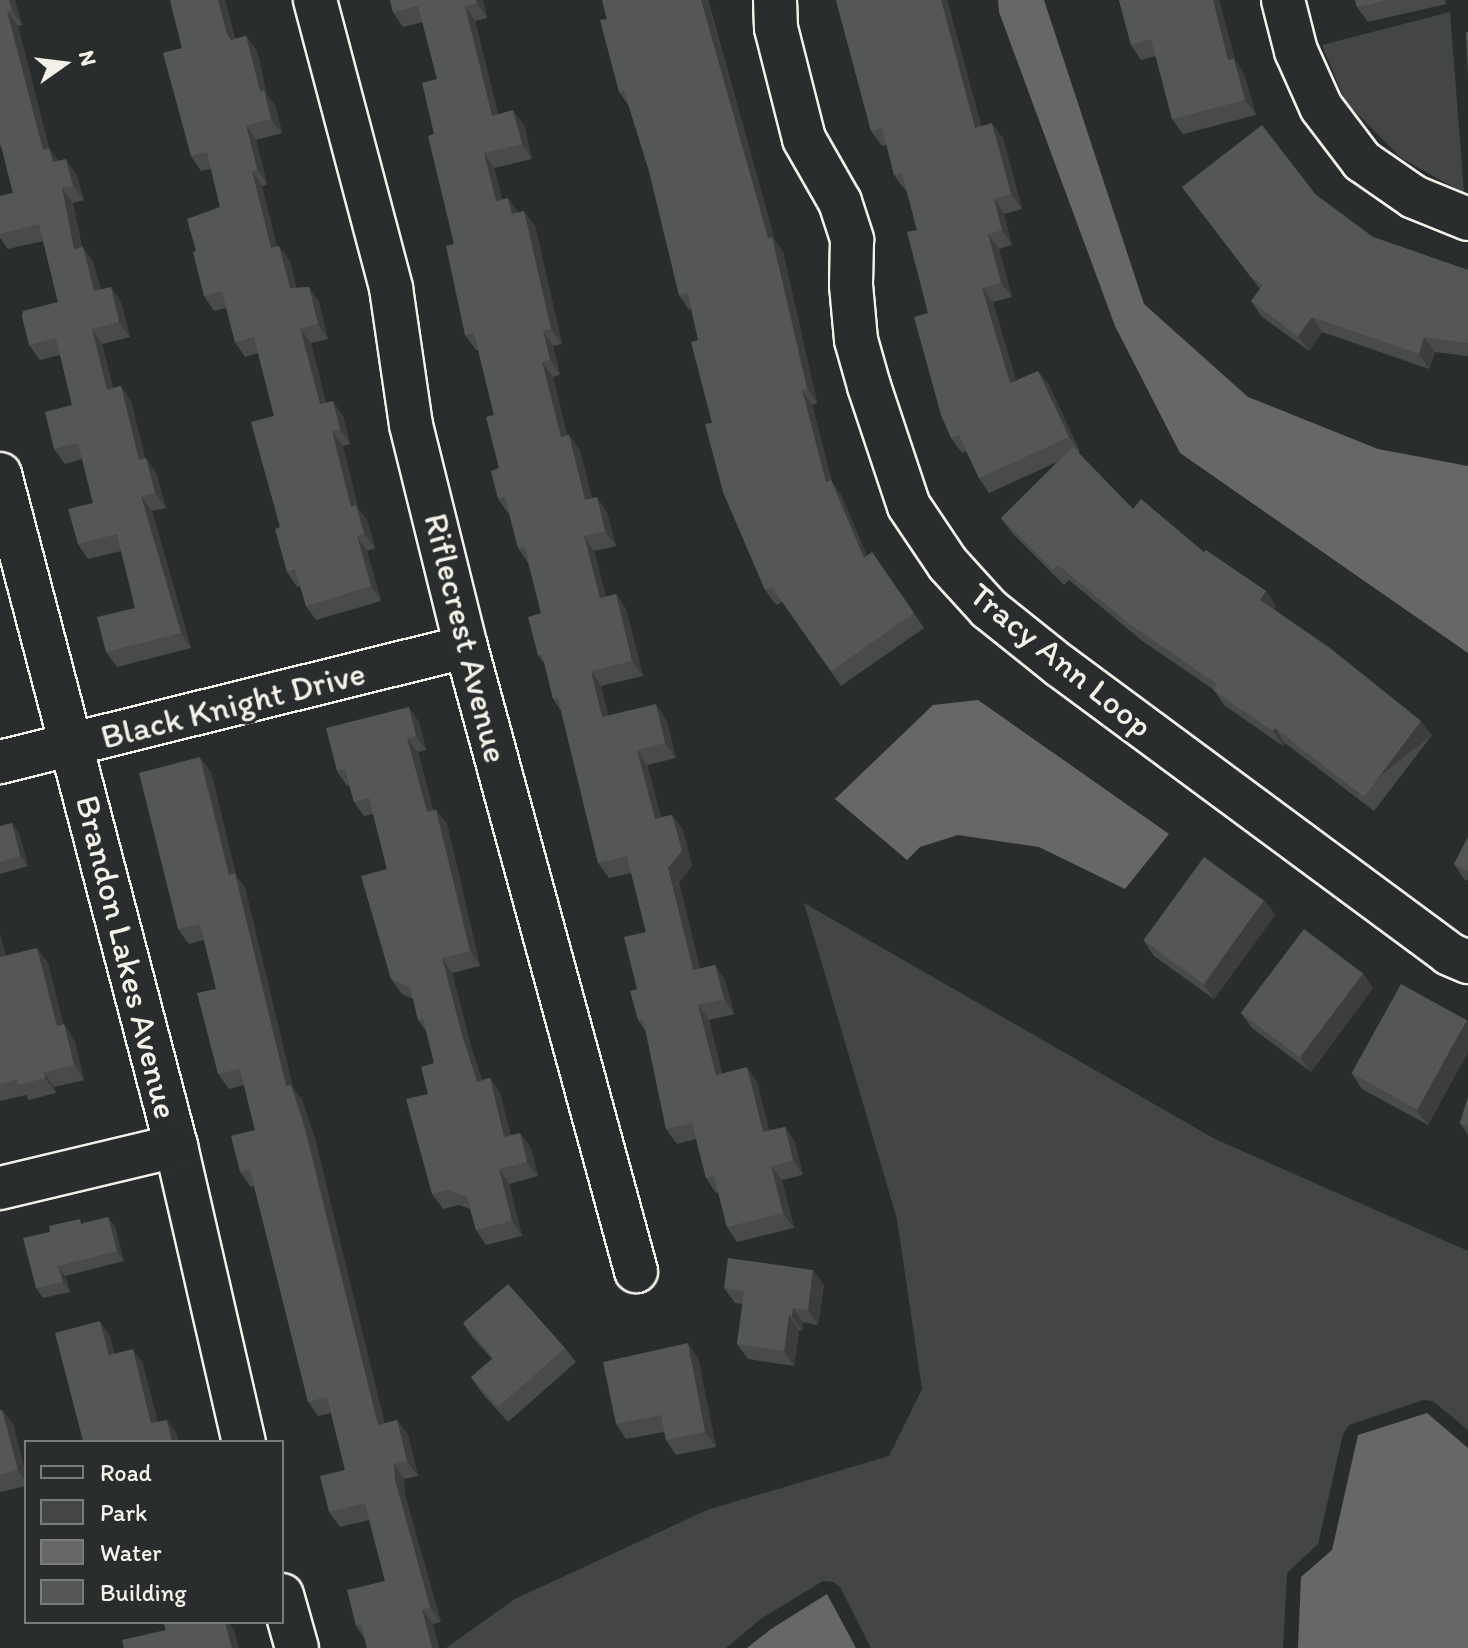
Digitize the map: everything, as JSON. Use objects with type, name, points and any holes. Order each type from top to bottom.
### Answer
[{"type":"street","name":"Riflecrest Avenue","points":[[315,0],[391,288],[411,425],[466,647],[636,1271]]},
{"type":"street","name":"Tracy Ann Loop","points":[[775,0],[776,28],[804,139],[840,202],[852,240],[851,285],[856,340],[869,386],[909,506],[948,564],[989,609],[1059,665],[1449,954],[1468,962]]},
{"type":"street","points":[[1283,0],[1296,51],[1321,107],[1362,161],[1414,197],[1468,219]]},
{"type":"street","name":"Brandon Lakes Avenue","points":[[0,474],[176,1146],[244,1440]]},
{"type":"street","name":"Black Knight Drive","points":[[0,762],[466,647]]},
{"type":"street","points":[[0,1188],[176,1146]]},
{"type":"street","points":[[284,1602],[297,1648]]},
{"type":"green space","points":[[1450,12],[1464,193],[1401,158],[1345,101],[1322,45]]},
{"type":"green space","points":[[804,903],[1215,1139],[1468,1251],[1468,1430],[1433,1401],[1423,1400],[1349,1425],[1343,1434],[1318,1544],[1287,1573],[1283,1648],[871,1648],[840,1587],[823,1581],[762,1618],[726,1648],[446,1648],[515,1599],[707,1510],[889,1456],[922,1389],[897,1219]]},
{"type":"water","points":[[998,0],[1044,0],[1144,304],[1248,397],[1378,449],[1468,466],[1468,653],[1180,453],[1115,326],[999,12]]},
{"type":"water","points":[[978,700],[1169,834],[1125,889],[1039,847],[958,835],[920,847],[907,860],[835,799],[933,705]]},
{"type":"water","points":[[1427,1413],[1468,1448],[1468,1648],[1298,1648],[1301,1577],[1332,1550],[1358,1435]]},
{"type":"water","points":[[827,1594],[856,1648],[747,1648],[771,1629]]},
{"type":"building","points":[[0,0],[9,0],[12,10],[7,11],[43,150],[49,148],[53,162],[66,159],[73,186],[62,188],[74,249],[83,247],[94,291],[111,287],[119,322],[92,329],[107,390],[121,386],[139,460],[146,458],[155,493],[141,496],[181,633],[106,652],[97,617],[135,608],[117,534],[78,544],[68,509],[93,503],[78,443],[54,449],[45,412],[72,405],[56,338],[29,345],[22,317],[23,311],[58,302],[39,224],[0,234],[0,196],[13,193],[0,141]]},
{"type":"building","points":[[170,0],[218,0],[231,40],[246,36],[260,91],[264,90],[271,119],[246,125],[257,169],[252,171],[271,248],[279,246],[290,288],[309,287],[318,324],[300,328],[320,404],[333,401],[340,429],[332,431],[351,507],[356,505],[364,533],[357,536],[371,586],[306,606],[295,569],[287,572],[275,529],[280,527],[251,422],[274,416],[254,337],[235,342],[222,291],[204,296],[193,252],[196,251],[187,219],[220,207],[207,152],[191,156],[163,53],[182,48]]},
{"type":"building","points":[[390,0],[476,0],[477,3],[465,6],[492,116],[513,110],[522,144],[484,153],[496,201],[508,198],[512,214],[524,211],[551,329],[543,331],[550,360],[542,362],[561,437],[569,435],[585,500],[597,497],[605,531],[584,536],[600,598],[616,594],[632,661],[591,671],[602,717],[656,704],[665,743],[637,750],[655,819],[672,815],[682,851],[668,868],[693,970],[715,965],[724,999],[698,1005],[716,1075],[747,1067],[763,1132],[785,1127],[793,1160],[771,1166],[783,1213],[727,1227],[714,1176],[706,1178],[692,1123],[666,1129],[643,1019],[638,1020],[630,991],[637,989],[624,937],[646,932],[627,856],[598,863],[558,698],[553,699],[542,654],[538,655],[528,617],[541,613],[525,547],[518,548],[505,497],[498,499],[491,471],[499,468],[486,417],[494,415],[474,333],[465,335],[446,246],[454,244],[428,136],[434,134],[422,83],[437,79],[418,6],[393,12]]},
{"type":"building","points":[[602,0],[701,0],[768,238],[772,237],[807,388],[802,390],[826,482],[831,480],[864,558],[872,552],[914,613],[831,671],[772,587],[765,590],[723,492],[705,424],[712,423],[691,342],[698,340],[688,293],[679,295],[649,171],[624,91],[619,92],[600,20],[607,19]]},
{"type":"building","points":[[836,0],[941,0],[975,128],[992,123],[1011,194],[994,199],[1002,230],[988,234],[1001,283],[982,288],[1010,383],[1038,371],[1069,437],[979,478],[959,435],[951,438],[941,415],[914,317],[928,313],[907,232],[917,230],[902,173],[894,175],[882,128],[871,131]]},
{"type":"building","points":[[1119,0],[1213,0],[1228,60],[1234,59],[1245,100],[1172,119],[1151,39],[1131,45]]},
{"type":"building","points":[[1355,0],[1388,0],[1357,7]]},
{"type":"building","points":[[1466,32],[1468,32],[1468,78]]},
{"type":"building","points":[[1262,125],[1316,195],[1373,237],[1468,270],[1468,343],[1424,337],[1419,354],[1312,317],[1298,336],[1251,301],[1263,285],[1251,277],[1182,187]]},
{"type":"building","points":[[1073,447],[1133,509],[1141,499],[1204,552],[1206,550],[1266,591],[1260,600],[1330,648],[1421,721],[1364,797],[1275,728],[1273,731],[1213,690],[1217,684],[1131,625],[1058,565],[1053,570],[1001,518]]},
{"type":"building","points":[[409,707],[416,736],[407,738],[427,812],[436,810],[470,951],[442,958],[477,1082],[490,1078],[504,1137],[520,1133],[527,1162],[499,1169],[512,1221],[476,1230],[467,1197],[448,1190],[432,1194],[406,1099],[428,1094],[421,1067],[434,1063],[423,1018],[418,1020],[410,987],[391,979],[361,876],[387,869],[369,798],[354,802],[345,769],[337,771],[326,728]]},
{"type":"building","points":[[200,757],[229,875],[235,873],[286,1086],[291,1085],[304,1125],[378,1425],[397,1420],[407,1461],[394,1464],[395,1480],[430,1607],[422,1609],[432,1648],[367,1648],[361,1624],[356,1626],[347,1590],[385,1581],[365,1503],[329,1512],[320,1476],[345,1470],[327,1397],[308,1402],[250,1170],[240,1172],[231,1136],[255,1130],[240,1069],[218,1074],[197,993],[216,989],[200,924],[178,929],[139,773]]},
{"type":"building","points":[[12,823],[20,856],[0,862],[0,826]]},
{"type":"building","points":[[1468,837],[1468,871],[1454,864]]},
{"type":"building","points":[[1204,857],[1264,900],[1203,984],[1143,940]]},
{"type":"building","points":[[1304,929],[1363,974],[1300,1057],[1241,1013]]},
{"type":"building","points":[[37,948],[57,1026],[64,1024],[74,1065],[44,1072],[45,1078],[18,1085],[17,1079],[0,1084],[0,957]]},
{"type":"building","points":[[1401,984],[1467,1020],[1417,1110],[1352,1073]]},
{"type":"building","points":[[1468,1097],[1468,1126],[1460,1123]]},
{"type":"building","points":[[108,1217],[117,1251],[58,1266],[63,1282],[36,1288],[23,1238],[50,1232],[49,1226],[80,1219],[81,1224]]},
{"type":"building","points":[[728,1258],[813,1270],[808,1310],[793,1308],[792,1316],[789,1315],[784,1351],[737,1344],[744,1291],[724,1288]]},
{"type":"building","points":[[508,1284],[565,1348],[498,1407],[471,1377],[493,1358],[463,1323]]},
{"type":"building","points":[[100,1321],[109,1355],[133,1349],[151,1423],[167,1420],[172,1440],[83,1440],[55,1333]]},
{"type":"building","points":[[688,1343],[705,1432],[666,1440],[661,1415],[616,1424],[603,1362]]},
{"type":"building","points":[[0,1410],[18,1470],[0,1475]]},
{"type":"building","points":[[164,1624],[226,1624],[232,1648],[124,1648],[122,1640],[166,1630]]}]
